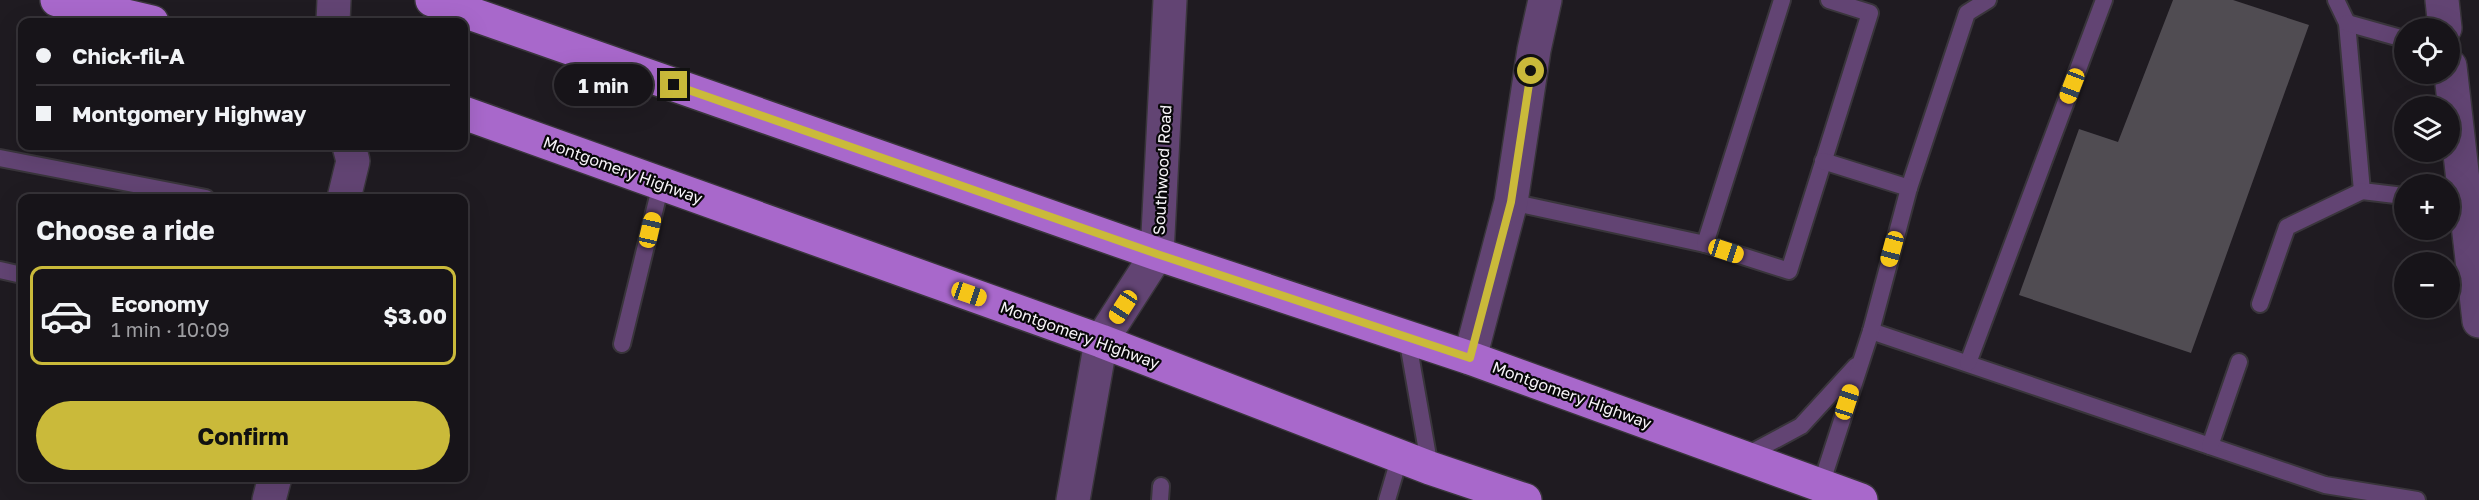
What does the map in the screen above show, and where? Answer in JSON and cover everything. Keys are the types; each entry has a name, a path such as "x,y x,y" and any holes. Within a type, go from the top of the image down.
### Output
{"main road":[{"path":"57,0 135,18"},
{"name":"Montgomery Highway","path":"432,0 1157,254 1470,358 1742,457 1818,493 1861,500"},
{"name":"Montgomery Highway","path":"468,114 1101,341 1415,462 1525,500"}],"street":[{"path":"333,18 334,0"},
{"name":"Southwood Road","path":"1073,500 1101,341 1157,254 1170,0"},
{"path":"1470,358 1511,202 1534,50 1545,0"},
{"path":"2442,0 2444,18"},
{"path":"2452,84 2479,321"},
{"path":"345,194 353,161 350,150"},
{"path":"269,500 274,482"}],"lane":[{"path":"1706,244 1782,0"},
{"path":"1511,202 1706,244 1789,271 1870,13 1829,0"},
{"path":"1818,493 1871,331 1909,188 1967,13 1988,0"},
{"path":"1968,363 2104,0"},
{"path":"2336,0 2347,23 2362,191"},
{"path":"2347,23 2394,36"},
{"path":"0,158 185,194"},
{"path":"1824,161 1909,188"},
{"path":"622,344 661,184"},
{"path":"2260,304 2287,227 2362,191 2394,195"},
{"path":"0,270 18,274"},
{"path":"1871,331 2325,485 2416,500"},
{"path":"1387,500 1415,462 1407,337"},
{"path":"1742,457 1802,426 1860,360"},
{"path":"2210,446 2240,362"}],"building":[{"path":"2173,0 2233,0 2309,25 2191,353 2019,295 2079,129 2118,142"}],"route":[{"path":"674,85 1157,254 1470,358 1511,202 1531,71"}]}
